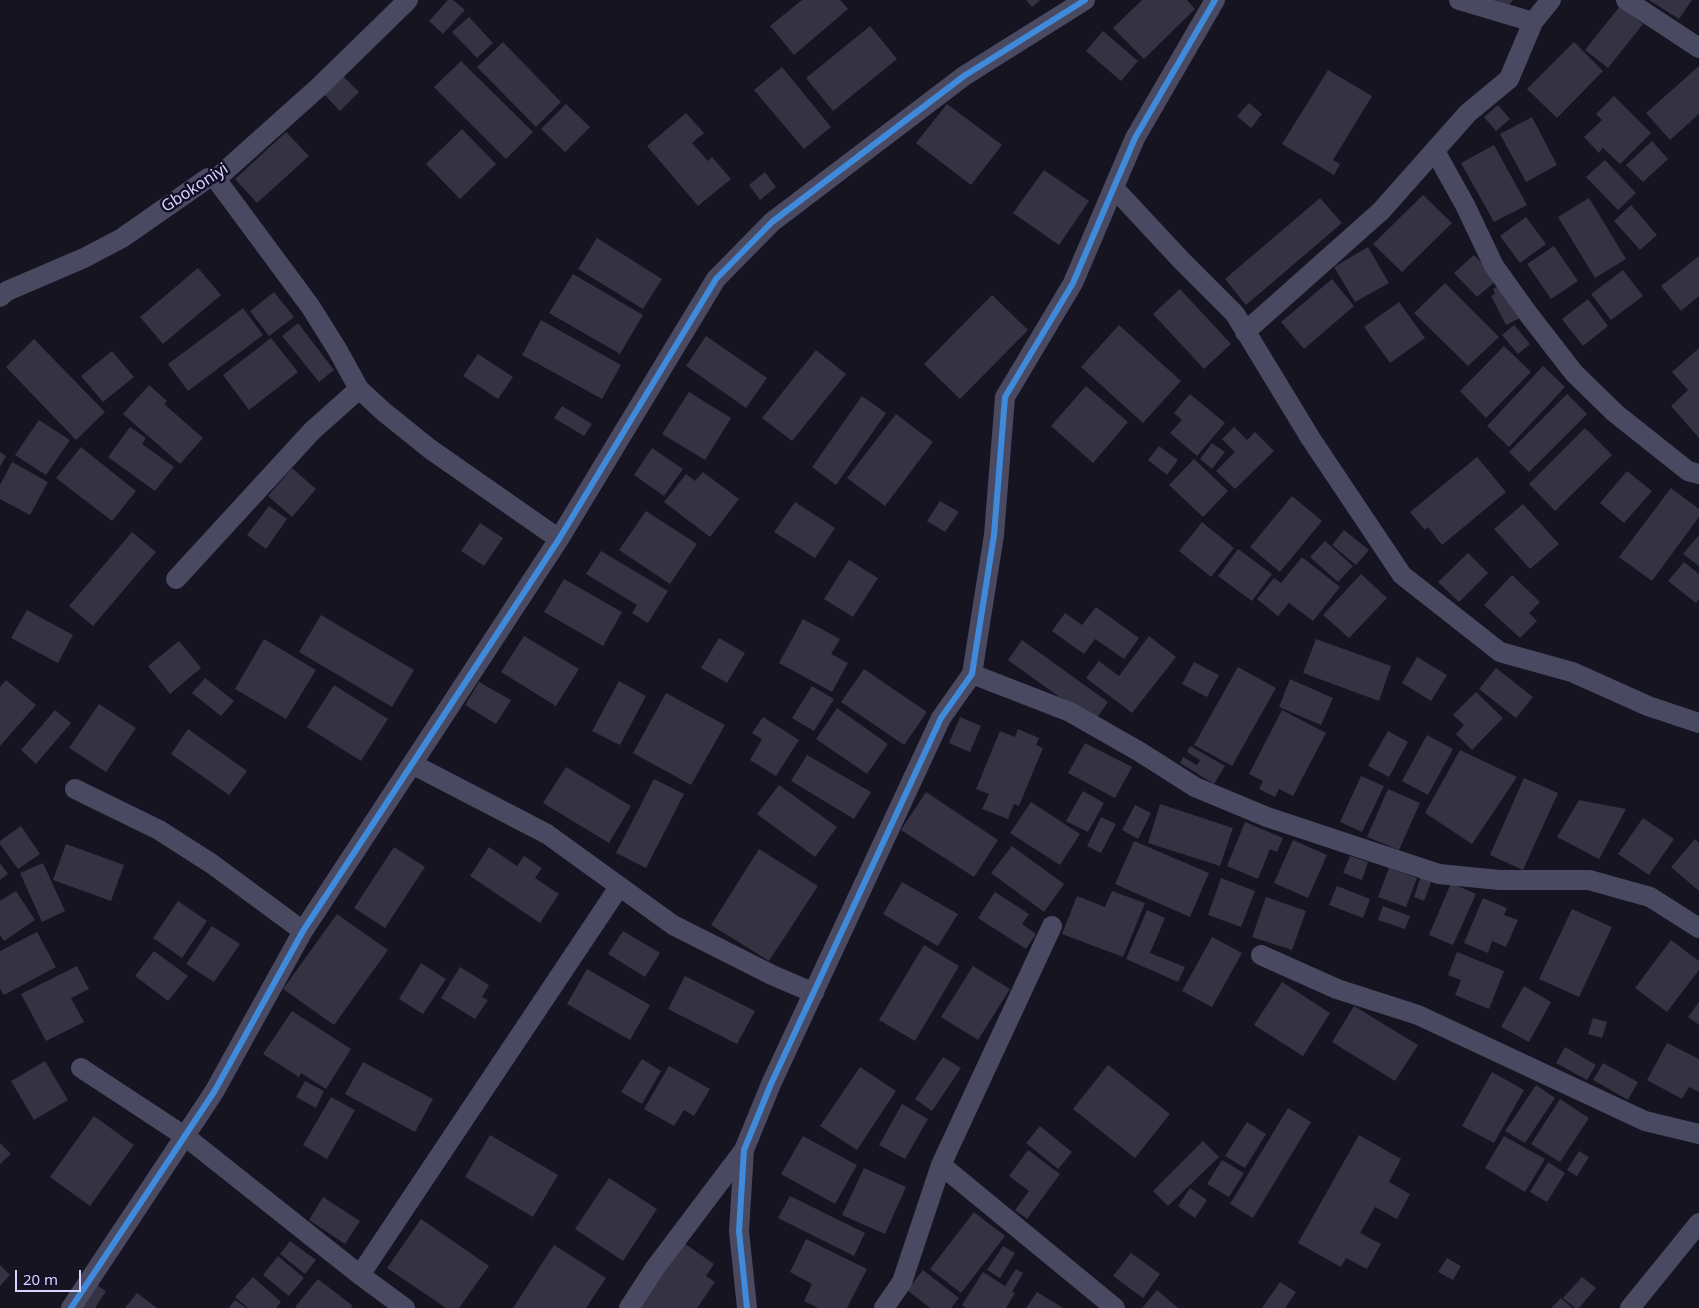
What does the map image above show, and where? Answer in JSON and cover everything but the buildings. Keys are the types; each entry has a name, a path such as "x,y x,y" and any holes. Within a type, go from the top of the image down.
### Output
{"street":[{"name":"Gbokoniyi","path":"0,297 7,290 84,258 122,238 208,178 216,179 320,86 408,0"},
{"path":"71,1308 186,1137 214,1092 303,931 559,539 716,280 766,228 964,76 1085,0"},
{"path":"629,1308 655,1268 744,1150 771,1084 941,718 972,674 994,535 1005,397 1073,283 1135,138 1215,0"},
{"path":"1459,0 1532,22"},
{"path":"1246,332 1381,211 1468,113 1510,79 1532,22 1551,0"},
{"path":"1626,0 1699,48"},
{"path":"1435,151 1465,205 1494,266 1574,373 1615,413 1688,470 1699,474"},
{"path":"216,179 310,306 359,389 430,449 559,539"},
{"path":"1114,188 1182,261 1235,314 1311,439 1402,575 1500,652 1572,672 1648,706 1699,722"},
{"path":"176,579 312,431 359,389"},
{"path":"972,674 1070,712 1195,787 1267,817 1439,874 1499,880 1589,880 1650,897 1699,928"},
{"path":"412,764 546,834 673,925 772,975 814,993"},
{"path":"75,789 159,830 212,864 303,931"},
{"path":"360,1275 619,887"},
{"path":"884,1308 902,1282 942,1165 1052,926"},
{"path":"1261,955 1337,989 1418,1015 1645,1121 1699,1134"},
{"path":"81,1068 186,1137 360,1275 405,1308"},
{"path":"744,1150 739,1231 747,1308"},
{"path":"942,1165 1115,1308"},
{"path":"1630,1308 1699,1222"}],"cycle path":[{"path":"71,1308 214,1092 303,931 559,539 716,279 772,222 964,76 1085,0"},
{"path":"747,1308 739,1231 744,1150 771,1084 941,718 972,674 994,535 1005,397 1073,283 1135,138 1215,0"}]}
